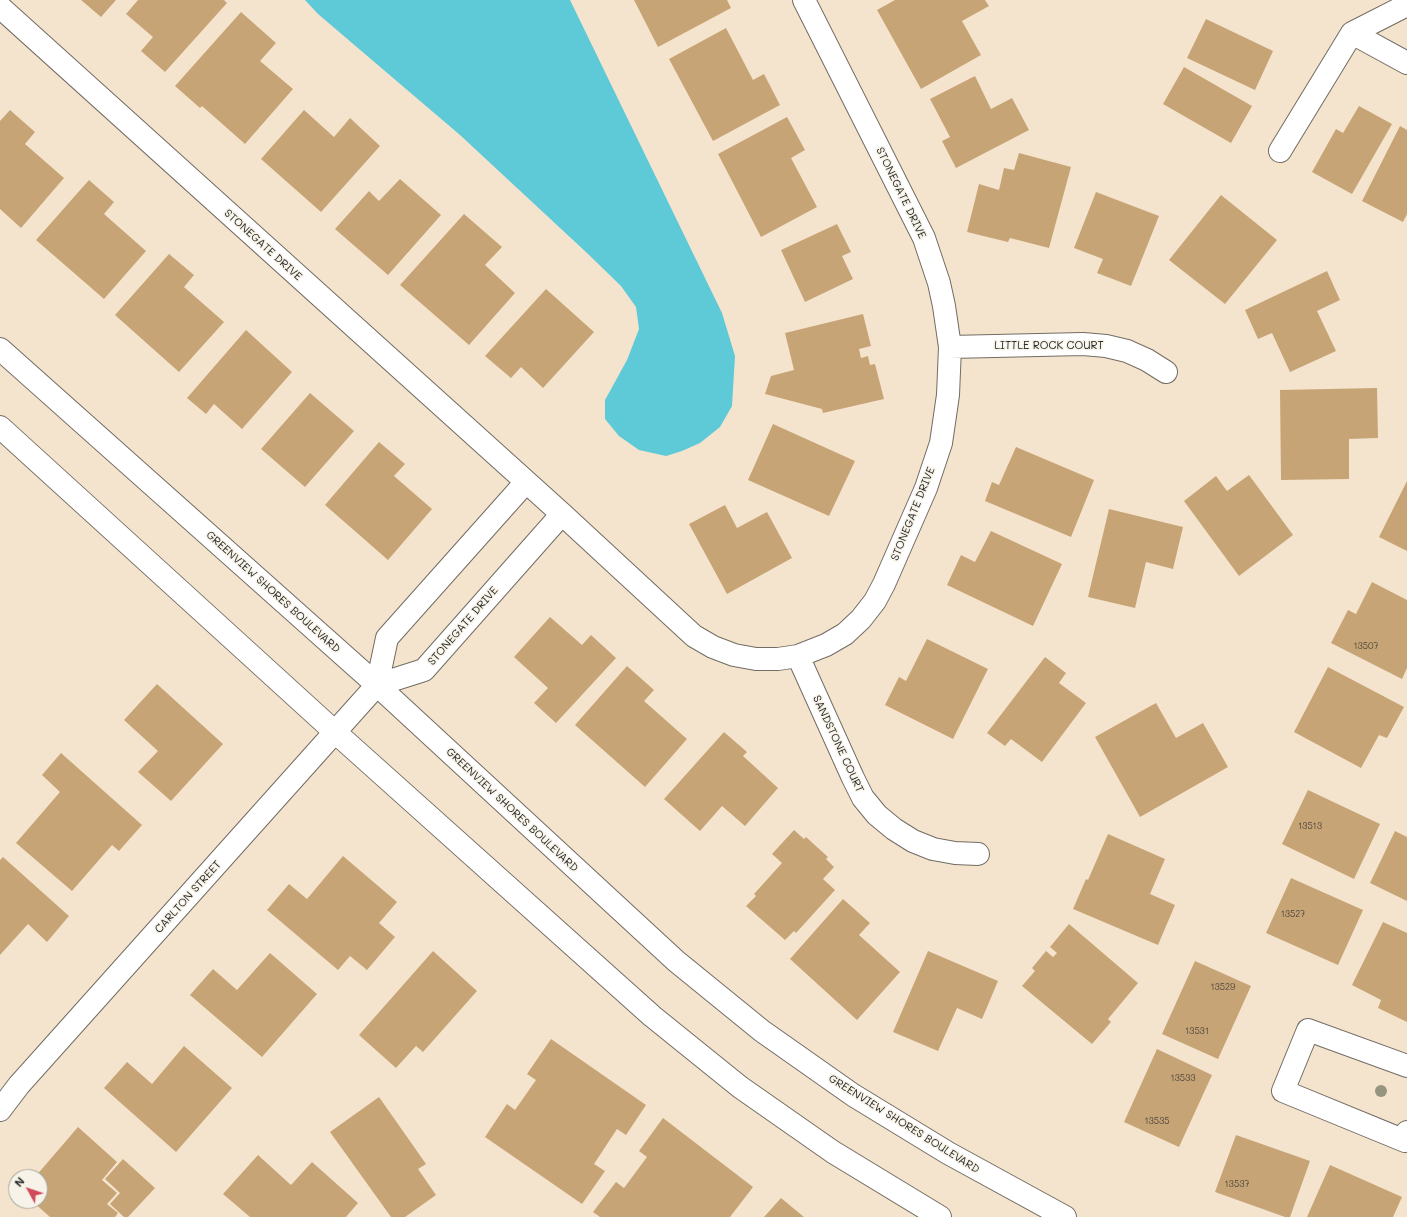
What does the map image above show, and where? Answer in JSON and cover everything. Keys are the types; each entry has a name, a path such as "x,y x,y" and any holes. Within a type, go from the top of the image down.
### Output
{"street":[{"name":"STONEGATE DRIVE","path":"0,7 562,514 694,636 713,647 734,655 756,659 778,659 798,656 826,645 845,634 861,619 875,601 884,584 926,488 941,443 948,396 950,347 939,283 924,238 804,0"},
{"path":"1280,151 1352,33 1407,5"},
{"path":"1352,33 1407,63"},
{"name":"LITTLE ROCK COURT","path":"950,347 1083,344 1106,346 1127,351 1147,360 1166,372"},
{"name":"GREENVIEW SHORES BOULEVARD","path":"0,349 377,685 676,961 762,1031 853,1095 941,1149 1065,1217"},
{"path":"0,427 335,732 652,1016 740,1087 833,1152 940,1217"},
{"path":"377,685 387,638 526,482"},
{"name":"STONEGATE DRIVE","path":"377,685 424,670 562,514"},
{"name":"SANDSTONE COURT","path":"798,656 853,778 863,798 877,815 894,829 913,841 933,849 955,853 978,854"},
{"name":"CARLTON STREET","path":"0,1110 20,1085 377,685"},
{"path":"1407,1066 1308,1030 1283,1091 1405,1141 1407,1132"}],"water":[{"path":"305,0 570,0 722,313 735,356 732,406 720,427 700,443 666,456 639,450 619,436 605,419 605,400 627,360 639,329 636,307 621,286 460,135 318,14"}],"building":[{"path":"81,0 116,0 101,17"},
{"path":"138,0 224,0 227,3 165,72 141,51 153,37 126,14"},
{"path":"634,0 727,0 731,8 658,47"},
{"path":"895,0 985,0 989,6 962,21 981,55 921,89 877,10"},
{"path":"241,12 276,43 260,61 293,89 245,144 202,106 200,108 175,86"},
{"path":"1206,19 1273,51 1255,90 1187,58"},
{"path":"726,28 753,80 764,74 780,105 713,141 669,59"},
{"path":"1184,67 1252,106 1231,143 1163,104"},
{"path":"975,76 991,109 1012,98 1029,130 956,168 942,141 950,137 930,99"},
{"path":"1359,106 1392,124 1352,194 1312,172 1336,129 1343,133"},
{"path":"10,110 35,132 25,144 64,178 21,228 0,209 0,121"},
{"path":"304,110 334,137 350,118 380,146 321,212 261,159"},
{"path":"787,117 805,150 791,158 817,207 761,237 718,154"},
{"path":"1400,126 1407,130 1407,214 1403,222 1362,201"},
{"path":"1019,153 1071,167 1049,248 1010,238 1008,242 967,232 979,184 999,190 1004,168 1014,170"},
{"path":"400,179 441,215 388,275 335,229 369,191 379,201"},
{"path":"89,180 114,202 104,214 146,251 104,299 36,240"},
{"path":"1096,192 1159,216 1131,286 1097,273 1103,259 1074,248"},
{"path":"1221,195 1277,240 1225,304 1169,260"},
{"path":"464,214 502,247 485,265 515,293 469,345 400,285"},
{"path":"837,224 851,252 842,256 853,279 805,302 781,250"},
{"path":"169,254 194,275 184,287 224,322 179,372 115,315"},
{"path":"1327,271 1340,300 1317,311 1336,351 1290,372 1272,333 1258,339 1245,310"},
{"path":"546,289 594,332 543,388 521,367 511,378 485,356"},
{"path":"863,314 871,346 859,349 861,358 868,356 870,365 875,364 884,399 823,413 822,409 765,394 771,376 794,370 785,333"},
{"path":"246,330 292,372 242,429 214,404 206,414 187,398"},
{"path":"1377,388 1378,438 1349,439 1349,479 1281,480 1280,390"},
{"path":"310,393 354,431 305,487 261,449"},
{"path":"773,424 855,461 829,516 748,480"},
{"path":"379,442 405,464 394,476 432,509 388,560 325,505"},
{"path":"1016,447 1094,480 1071,537 985,501 992,482 999,485"},
{"path":"1249,475 1293,535 1239,576 1184,501 1216,476 1227,491"},
{"path":"1407,481 1407,551 1379,537"},
{"path":"725,505 737,528 767,512 792,558 727,594 689,524"},
{"path":"1109,509 1183,527 1173,569 1146,562 1135,608 1088,597"},
{"path":"991,531 1062,564 1033,626 947,585 961,555 975,562"},
{"path":"1372,582 1407,600 1407,668 1402,679 1331,643 1348,610 1356,614"},
{"path":"550,617 582,645 591,635 616,658 556,723 534,703 548,688 514,657"},
{"path":"927,639 988,669 953,739 885,705 899,677 906,681"},
{"path":"1045,657 1066,673 1059,683 1086,703 1042,762 1011,739 1005,746 987,733"},
{"path":"627,666 654,690 644,701 687,739 645,787 575,725"},
{"path":"1328,667 1404,707 1387,738 1379,735 1361,768 1294,732"},
{"path":"157,684 223,744 171,801 138,772 158,751 124,720"},
{"path":"1156,703 1176,738 1203,723 1228,767 1140,817 1095,737"},
{"path":"724,732 747,752 743,756 778,788 745,826 722,806 700,831 664,799"},
{"path":"61,753 142,825 119,851 112,845 72,891 16,843 60,792 42,775"},
{"path":"1308,790 1380,824 1354,879 1282,844"},
{"path":"794,830 804,839 806,837 828,857 826,859 834,867 823,879 835,890 796,933 794,931 785,940 746,906 756,896 754,894 782,863 772,854"},
{"path":"1395,831 1407,837 1407,901 1370,883"},
{"path":"1108,834 1165,859 1150,894 1175,905 1158,945 1073,909 1086,879 1088,880"},
{"path":"343,856 397,902 379,923 395,937 367,970 350,956 338,970 267,910 289,884 307,899"},
{"path":"3,857 69,916 47,942 28,924 0,955 0,860"},
{"path":"1291,878 1363,910 1338,965 1266,933"},
{"path":"843,899 870,923 859,935 900,972 857,1020 790,959"},
{"path":"1383,922 1407,933 1407,1022 1378,1008 1381,1000 1352,985"},
{"path":"1069,924 1138,983 1108,1019 1111,1022 1092,1044 1022,986 1035,971 1032,968 1046,951 1053,957 1057,953 1050,947"},
{"path":"433,951 477,991 423,1052 416,1046 396,1068 359,1035"},
{"path":"928,951 998,981 982,1019 957,1008 938,1051 893,1032"},
{"path":"270,953 317,994 262,1057 190,995 213,969 237,990"},
{"path":"1195,961 1251,986 1218,1059 1162,1034"},
{"path":"551,1039 646,1105 626,1135 617,1129 594,1164 605,1171 582,1204 485,1137 507,1104 515,1110 536,1080 527,1074"},
{"path":"184,1046 232,1088 176,1152 104,1088 127,1062 152,1084"},
{"path":"1157,1049 1212,1075 1179,1147 1124,1122"},
{"path":"379,1097 426,1164 418,1169 436,1195 405,1217 391,1217 330,1132"},
{"path":"663,1118 753,1187 730,1217 600,1217 593,1212 616,1182 624,1188 647,1157 639,1151"},
{"path":"78,1127 117,1162 102,1180 117,1193 107,1204 118,1213 115,1217 50,1217 41,1209 48,1209 48,1169 42,1169"},
{"path":"1236,1135 1310,1161 1290,1217 1285,1217 1215,1192"},
{"path":"258,1155 291,1185 312,1162 358,1203 346,1217 250,1217 223,1194"},
{"path":"123,1159 155,1188 128,1217 124,1217 110,1204 120,1193 105,1179"},
{"path":"1330,1165 1402,1197 1393,1217 1307,1217"},
{"path":"781,1198 804,1217 764,1217"}]}
